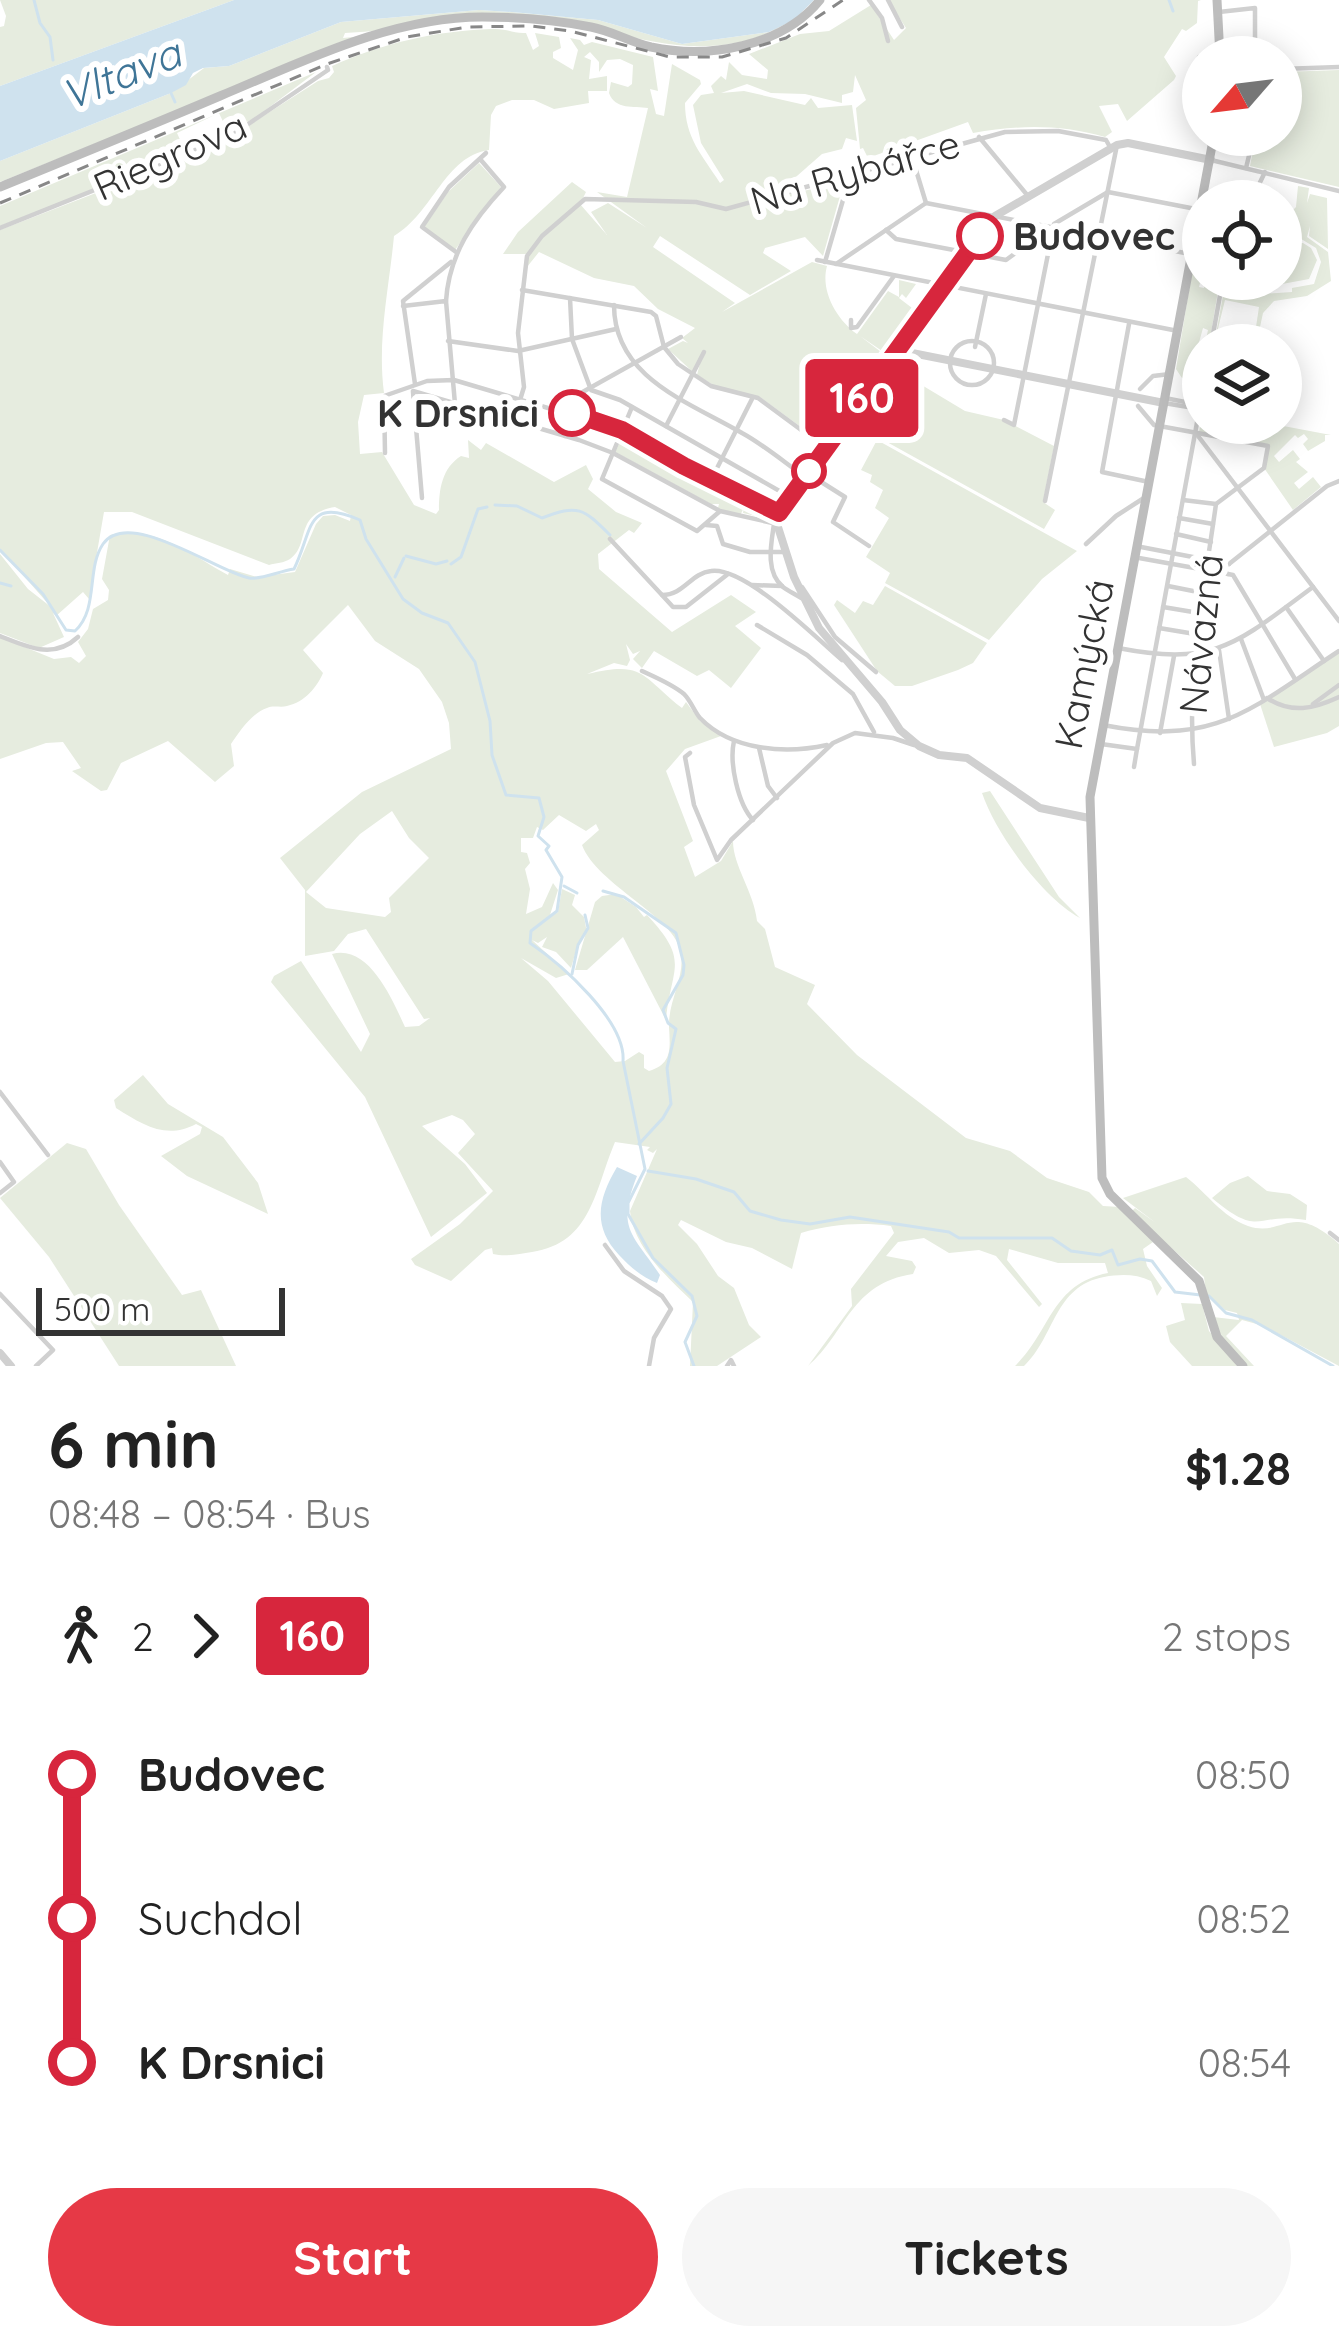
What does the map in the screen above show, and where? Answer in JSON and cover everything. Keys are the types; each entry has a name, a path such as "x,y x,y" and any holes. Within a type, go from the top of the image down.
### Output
{"main road":[{"path":"0,188 310,59 409,26 502,17 592,27 669,50 721,49 794,25 820,0"},
{"path":"1218,6 1219,36"},
{"name":"Kamýcká","path":"1206,180 1211,156"},
{"name":"Kamýcká","path":"1184,300 1089,818 1100,1166 1104,1184 1120,1205 1199,1281 1217,1337 1243,1366"}],"street":[{"path":"869,0 882,18 888,41"},
{"path":"888,0 902,27"},
{"path":"1218,6 1255,8 1255,36"},
{"name":"Riegrova","path":"0,228 232,135 327,67"},
{"path":"1302,69 1339,68"},
{"name":"Na Rybářce","path":"523,290 527,256 542,236 584,199 594,196 726,208 979,137 1039,130 1106,140 1114,146"},
{"path":"979,137 1028,196"},
{"path":"782,586 769,554 776,520 995,216 1114,146 1128,143 1339,191"},
{"path":"1045,501 1114,146"},
{"path":"456,252 422,227 449,188 486,153"},
{"path":"1246,168 1249,156"},
{"path":"912,157 926,203"},
{"path":"455,404 446,301 451,262 504,187 480,159"},
{"path":"1261,180 1265,172"},
{"path":"825,262 850,176"},
{"path":"1004,420 1014,425 1054,227 1108,192 1182,206"},
{"path":"836,264 926,203 1182,252"},
{"path":"886,230 896,239 1009,259 1017,252 1023,222"},
{"path":"850,254 853,268"},
{"path":"817,260 1178,331"},
{"path":"422,498 403,306 412,290 451,262"},
{"path":"861,321 894,276"},
{"path":"513,423 524,387 518,351 523,290 654,314 664,347 695,376 721,390 754,397 806,432"},
{"path":"975,345 986,294"},
{"path":"570,298 572,339 590,387 790,497"},
{"path":"403,306 446,301"},
{"path":"614,305 616,329 649,380 845,497 833,522 869,546"},
{"path":"1129,321 1102,472 1149,482"},
{"path":"448,341 518,351 616,329"},
{"path":"554,408 681,337"},
{"path":"975,345 991,352 993,370 984,382 968,385 955,377 950,362 958,346 975,345"},
{"path":"897,350 1182,404"},
{"path":"666,426 704,352"},
{"path":"1140,388 1154,376 1170,374"},
{"path":"386,453 385,396 454,380 622,430 776,520 808,608"},
{"path":"413,388 613,453 720,511 776,520"},
{"path":"711,479 754,397"},
{"path":"1138,406 1145,419 1182,430"},
{"path":"632,407 602,478 697,531 720,511"},
{"path":"566,436 572,413"},
{"path":"1134,767 1193,444"},
{"path":"1204,444 1339,621"},
{"path":"1183,500 1216,504 1264,468 1268,446 1258,444"},
{"path":"1228,574 1229,564 1339,481"},
{"path":"1086,544 1147,496"},
{"name":"Návazná","path":"1194,764 1195,654 1216,504"},
{"path":"1179,518 1214,524"},
{"path":"706,525 718,526 723,544 769,554 784,552"},
{"path":"1176,535 1210,542"},
{"path":"610,539 673,608 686,608 729,573"},
{"path":"1136,552 1173,553 1229,564"},
{"path":"1136,552 1171,564 1233,575 1295,680"},
{"path":"662,595 678,593 707,572 729,573 845,663 919,746"},
{"path":"794,577 835,637 876,672"},
{"path":"763,596 769,585"},
{"path":"750,586 782,586 794,592 845,663"},
{"path":"1167,586 1203,592"},
{"path":"1118,648 1174,656 1219,650 1313,586"},
{"path":"1163,607 1201,614"},
{"path":"1286,607 1324,661"},
{"path":"757,625 807,655 853,694 876,735"},
{"path":"1159,628 1198,634"},
{"path":"0,636 43,651 63,649 78,638"},
{"path":"1241,639 1266,699 1290,709 1309,707 1339,685"},
{"path":"1219,650 1229,719"},
{"path":"1103,725 1140,733 1191,732 1266,699 1339,651"},
{"path":"1160,733 1174,656"},
{"path":"641,670 684,694 702,720 759,748 796,750 855,734 876,735 939,755 967,758 1040,808 1089,818"},
{"path":"1326,698 1339,697"},
{"path":"735,739 731,755 745,812 753,820"},
{"path":"690,753 685,757 688,784 714,859 719,859 731,840 833,743"},
{"path":"1100,743 1137,749"},
{"path":"759,748 768,786 777,798"},
{"path":"0,1092 48,1155"},
{"path":"0,1106 10,1108"},
{"path":"0,1162 14,1182 0,1193"},
{"path":"1330,1233 1339,1240"},
{"path":"605,1245 624,1270 662,1296 671,1309 654,1338 649,1366"},
{"path":"0,1294 53,1349 36,1366"},
{"path":"0,1353 11,1366"}],"shaded area":[{"path":"0,0 234,0 0,86 0,27 6,16"},
{"path":"888,0 1201,0 1197,23 1182,29 1164,57 1174,80 1127,121 1118,104 1099,106 1112,132 1105,137 1039,127 973,133 968,122 868,158 860,149 856,108 866,100 855,75 853,92 842,95 842,103 805,94 771,93 747,84 721,93 744,91 805,105 811,98 818,108 852,105 857,141 846,138 842,149 822,154 789,183 794,193 844,182 823,256 805,237 765,248 763,253 791,271 750,295 660,236 653,247 735,303 722,312 812,262 827,266 832,304 857,334 888,291 899,297 899,280 916,284 906,298 902,294 899,298 916,311 885,353 860,336 889,358 834,431 824,424 832,433 824,444 760,397 715,386 697,375 703,351 694,373 668,349 688,343 682,338 695,328 658,309 634,286 594,278 539,252 527,267 527,254 503,254 518,232 572,182 586,192 580,204 607,235 591,212 608,203 647,228 597,192 627,197 648,108 620,105 609,93 611,82 632,84 633,65 607,60 599,72 599,62 590,52 584,57 591,60 589,79 607,76 607,91 588,91 589,103 554,109 534,100 496,106 489,150 461,163 394,236 383,334 384,393 364,395 358,422 360,454 382,452 414,505 436,514 446,473 461,456 469,458 468,440 481,450 486,443 554,482 586,465 593,479 588,489 616,512 642,523 598,554 599,569 672,632 731,595 756,612 735,626 761,648 731,688 709,670 697,676 654,651 642,668 633,659 640,651 633,654 626,644 627,666 614,663 587,674 621,669 641,674 682,708 686,702 700,721 721,736 685,749 666,771 693,841 684,847 695,877 721,861 733,841 775,967 815,985 807,1004 857,1055 966,1138 1010,1151 1047,1178 1089,1192 1103,1206 1120,1207 1153,1242 1143,1249 1147,1266 1162,1288 1157,1296 1151,1281 1134,1276 1087,1282 1065,1301 1024,1366 1015,1366 1074,1287 1108,1273 1105,1263 1058,1263 1009,1249 1007,1260 1042,1304 1039,1307 996,1256 979,1250 949,1253 924,1238 898,1242 886,1256 912,1261 913,1274 892,1279 863,1298 808,1366 852,1306 851,1289 894,1233 891,1226 846,1225 801,1233 792,1269 681,1220 678,1225 718,1276 734,1288 749,1325 761,1337 717,1366 690,1366 693,1302 645,1250 630,1211 657,1149 653,1153 647,1150 650,1147 615,1142 588,1211 567,1238 522,1254 485,1250 451,1281 411,1259 460,1224 493,1191 458,1153 475,1134 452,1115 422,1126 465,1164 487,1193 431,1237 365,1097 271,982 301,961 361,1052 370,1034 332,954 345,953 368,965 405,1027 419,1026 430,1018 424,1019 366,929 348,934 334,951 305,956 305,890 280,858 362,792 451,749 442,702 419,669 375,641 348,605 303,650 323,673 314,689 293,704 269,707 252,718 231,744 234,766 215,782 168,741 121,763 107,790 101,791 72,771 81,768 63,742 0,759 0,637 54,659 71,657 79,663 86,656 78,642 88,629 93,609 108,600 109,590 102,579 110,535 126,532 156,537 228,575 230,569 257,577 295,572 323,516 350,521 351,515 335,507 313,516 296,553 269,565 132,512 104,512 89,599 83,592 56,616 53,613 64,637 39,648 0,633 0,554 28,589 51,607 0,549 0,230 215,147 329,78 332,66 390,45 470,30 526,33 533,50 539,46 535,33 559,37 561,48 553,52 553,58 573,70 578,50 570,38 584,45 592,42 653,57 658,91 650,89 656,114 664,116 672,64 700,80 685,103 688,126 720,183 724,180 701,143 693,105 701,95 714,93 711,86 721,76 726,80 729,62 742,75 767,79 768,70 749,54 800,34 829,31 871,5 894,40 906,28","holes":["392,811 429,858 389,898 391,912 385,917 326,908 306,892 360,834","559,815 586,831 596,824 599,830 582,845 590,860 666,927 681,953 669,1017 668,1054 649,1071 639,1052 615,1062 548,981 521,958 556,978 569,974 532,940 538,943 547,937 542,947 556,952 571,968 578,944 587,933 584,917 572,905 575,895 562,889 558,912 549,918 558,890 553,883 542,907 526,914 530,889 525,869 530,863 527,853 521,852 521,838 533,838 537,827 543,830"]},
{"path":"479,10 598,20 682,44 770,32 736,43 702,46 668,44 569,22 500,15 345,33 343,38 363,36 0,182 0,161 171,93 204,68 229,66 341,22"},
{"path":"1339,70 1339,187 1250,166 1252,156 1302,156 1302,71"},
{"path":"316,72 255,118 204,142 227,130 219,113"},
{"path":"216,114 177,133 186,153 0,226 0,206"},
{"path":"479,163 501,187 455,250 424,227 448,192"},
{"path":"1302,187 1309,188 1307,203 1310,194 1327,198 1328,249 1309,236 1310,226 1307,237 1328,252 1331,281 1302,297 1302,286 1314,284 1321,262 1316,248 1302,239"},
{"path":"1302,243 1317,260 1309,279 1302,280"},
{"path":"1187,300 1216,300 1212,324 1183,324"},
{"path":"1225,300 1281,300 1274,301 1256,324 1259,307"},
{"path":"1182,333 1182,378 1176,369"},
{"path":"879,380 905,396 915,381 965,411 1004,420 1054,446 1043,502 1055,510 1044,529 867,431 875,419 864,413 873,401 867,397"},
{"path":"1302,429 1331,435 1308,451"},
{"path":"624,434 766,508 773,522 762,518 763,513 760,517 743,513 744,507 740,516 718,508 719,504 615,452"},
{"path":"877,440 1077,551 1042,579 989,640 885,583 890,573 866,557 889,518 875,508 883,490 870,482 872,475 861,470"},
{"path":"1258,444 1286,444 1274,456 1279,462 1293,450 1300,459 1296,462 1308,472 1294,483 1299,489 1313,477 1321,487 1293,510 1264,468 1268,446"},
{"path":"885,586 987,643 973,663 912,686 895,686 877,671 834,605 837,600 855,613 863,601 873,605"},
{"path":"1339,653 1339,726 1274,747 1260,704"},
{"path":"990,791 1059,897 1080,918 1036,880 1009,845 982,793"},
{"path":"616,894 647,915 674,955 666,1020 623,937 587,970 575,970 595,902"},
{"path":"143,1075 168,1104 223,1137 258,1183 268,1214 187,1176 161,1156 200,1134 202,1127 155,1128 116,1108 114,1100"},
{"path":"67,1143 86,1149 182,1295 201,1290 236,1366 119,1366 49,1257 0,1198"},
{"path":"1248,1176 1267,1191 1290,1194 1307,1205 1306,1220 1250,1221 1212,1198"},
{"path":"1186,1177 1238,1222 1260,1228 1309,1224 1339,1244 1339,1366 1264,1326 1242,1320 1226,1336 1254,1366 1247,1366 1222,1339 1213,1317 1239,1320 1237,1313 1225,1310 1206,1293 1204,1277 1131,1212 1135,1208 1156,1223 1123,1198"},
{"path":"1181,1303 1202,1304 1209,1331 1237,1366 1192,1366 1170,1342 1166,1326 1185,1320"}],"water":[{"name":"Vltava","path":"234,0 814,0 794,20 769,32 682,44 598,20 512,12 479,10 341,22 229,66 203,68 171,93 0,161 0,86"},
{"path":"617,1167 637,1176 628,1220 660,1275 657,1283 627,1263 610,1244 601,1223 602,1201"}],"waterway":[{"name":"Vltava","path":"34,0 40,23 50,37 53,60"},
{"path":"1169,0 1173,11"},
{"name":"Vltava","path":"171,93 175,102"},
{"path":"495,505 517,506 542,518 579,511 610,535"},
{"path":"451,564 461,557 478,509 487,507"},
{"path":"0,550 43,594 66,630 75,631 87,612 98,554 116,535 153,537 254,578 294,569 314,521 329,512 342,514 360,520 366,539 403,599 448,623 475,662 490,721 492,755 506,795 539,798 544,817 538,836 549,846 546,850 562,877 557,911 531,931 530,943 589,995 621,1045 645,1169 628,1203 628,1214 653,1258 692,1296 697,1316 685,1342 694,1366"},
{"path":"406,556 436,564 447,561"},
{"path":"395,577 404,558"},
{"path":"0,583 11,586"},
{"path":"564,886 577,893"},
{"path":"603,891 624,897 676,933 684,965 663,1010 676,1029 667,1068 671,1104 639,1144"},
{"path":"572,974 578,945 588,928 585,915"},
{"path":"648,1171 696,1179 734,1192 750,1211 781,1220 810,1224 850,1217 949,1232 959,1238 1052,1238 1071,1251 1100,1255 1112,1250 1118,1265 1152,1261 1175,1292 1209,1296 1226,1313 1252,1320 1333,1366"}],"railway":[{"path":"0,203 327,64 407,37 467,27 531,26 570,31 670,57 722,57 786,38 843,0"}],"bus line":[{"name":"160","path":"572,413 622,430 779,513 980,236"}],"place":[{"name":"Budovec","path":"980,236"},
{"name":"K Drsnici","path":"572,413"}]}
